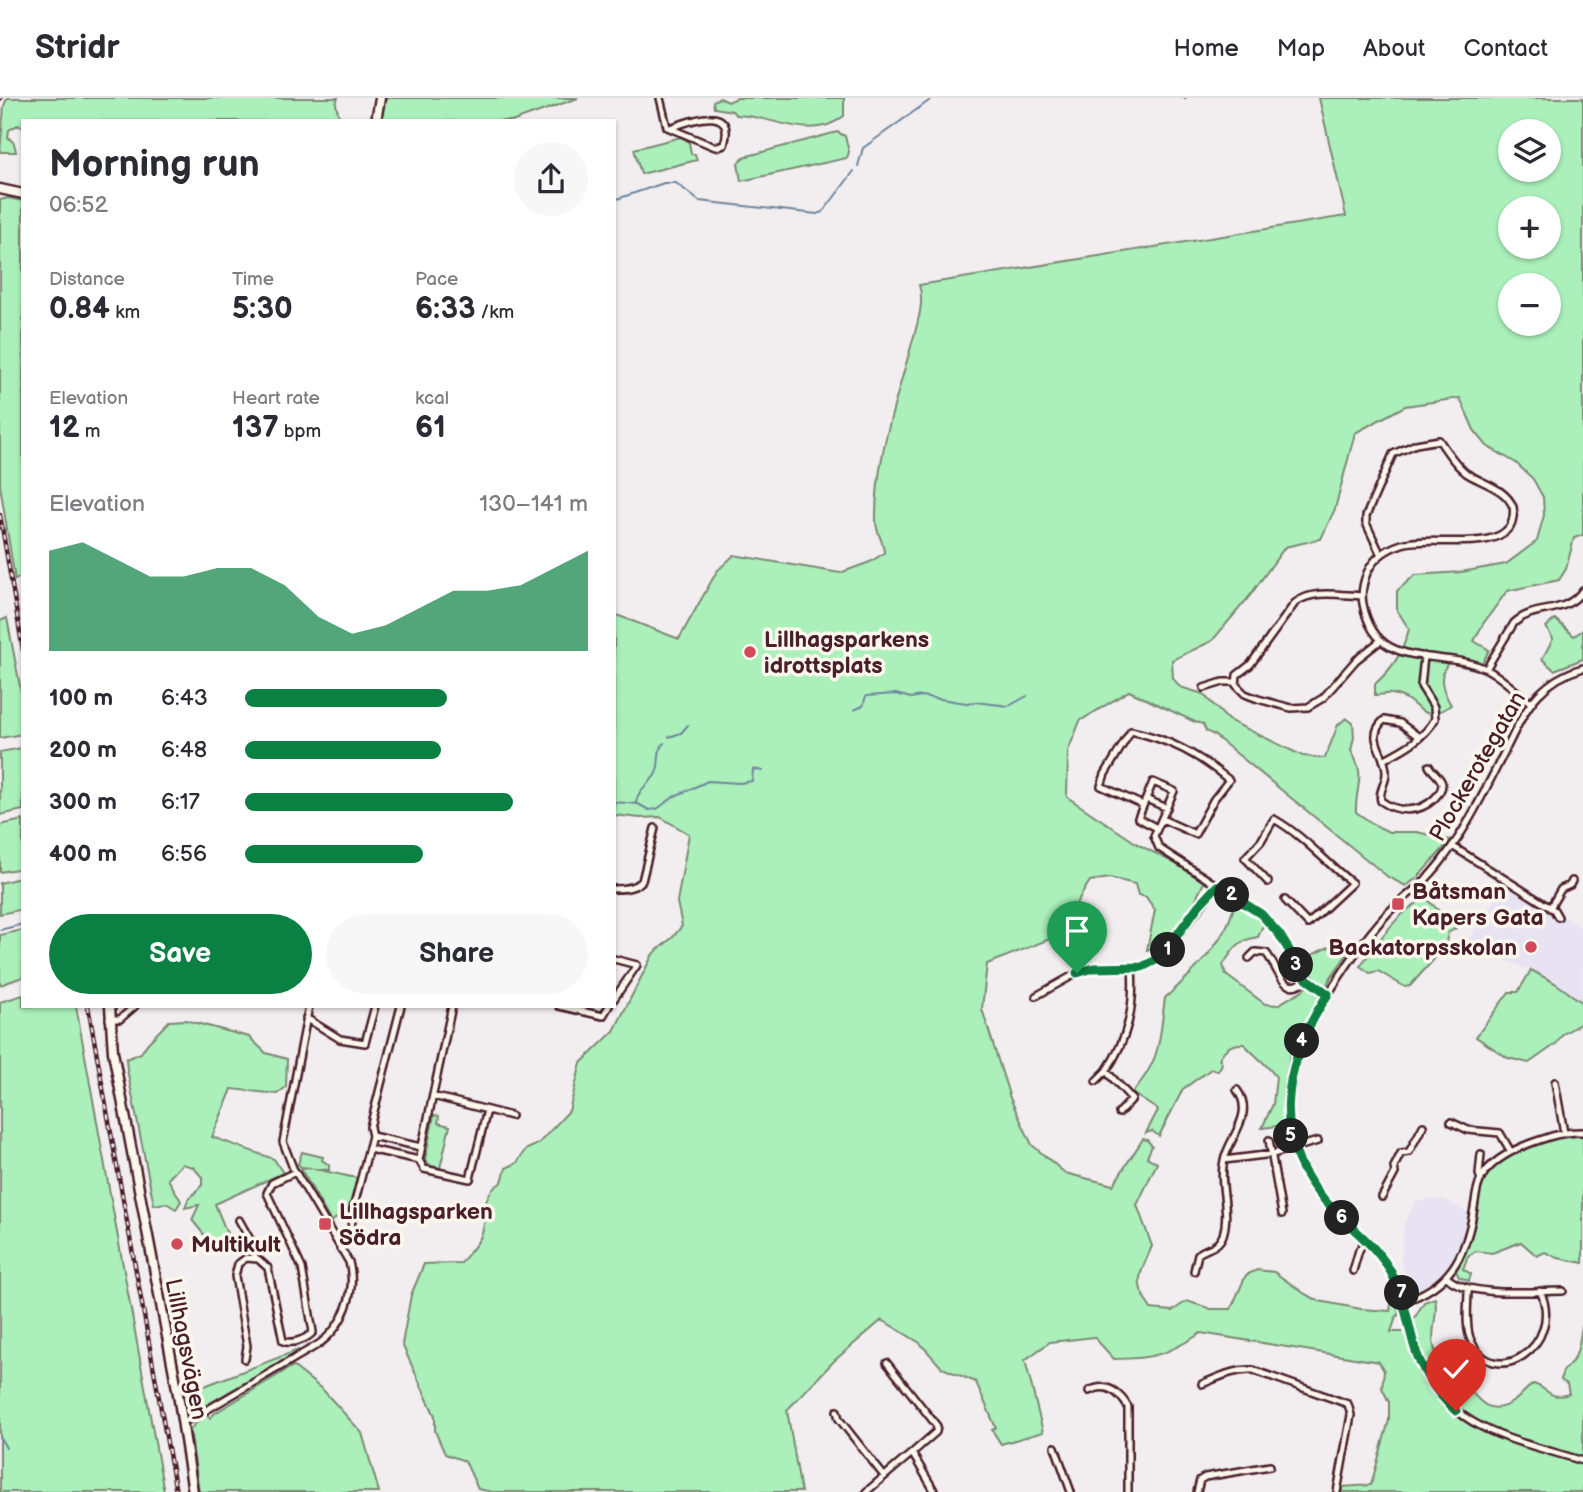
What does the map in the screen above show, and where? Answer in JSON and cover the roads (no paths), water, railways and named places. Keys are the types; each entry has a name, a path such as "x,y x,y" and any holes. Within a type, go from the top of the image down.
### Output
{"street":[{"path":"376,119 380,98"},
{"path":"660,98 664,122 670,128 715,147 724,145 726,138 725,127 721,122 708,117 670,128"},
{"path":"0,189 21,194"},
{"path":"1380,553 1366,523 1366,516 1390,458 1403,448 1439,440 1453,461 1466,473 1504,494 1513,507 1513,520 1508,531 1496,538 1482,541 1404,543 1380,553 1367,575 1361,596 1365,617 1380,641 1397,651 1486,668 1531,703"},
{"path":"1486,668 1514,623 1526,613 1563,607 1583,590"},
{"path":"1361,596 1315,595 1301,598 1250,665 1237,676 1237,688 1258,699 1291,708 1308,707 1323,698 1356,660 1380,641"},
{"path":"1383,760 1403,750 1430,728 1436,719 1434,706 1421,685 1420,674 1424,656"},
{"name":"Plockerotegatan","path":"1583,668 1559,678 1531,703 1452,846 1427,878 1396,905 1352,957 1307,1032 1293,1068 1288,1115 1294,1148 1305,1174 1318,1193 1366,1240 1390,1269 1404,1301 1419,1360 1438,1391 1456,1411 1500,1437 1583,1461"},
{"path":"1203,688 1223,682 1235,682"},
{"path":"1419,737 1397,722 1383,721 1376,738 1377,749 1387,770 1381,801 1399,810 1421,807 1438,796 1441,781 1429,766"},
{"path":"1162,819 1195,834 1214,799 1229,780 1209,763 1174,743 1131,731 1105,774 1101,786 1167,808"},
{"path":"1157,828 1138,818 1153,782 1174,791 1157,828 1154,841 1158,848 1254,909 1279,934 1307,979 1328,994"},
{"path":"1268,882 1245,858 1261,841 1274,819 1293,830 1352,883 1308,924 1285,900"},
{"path":"616,889 636,886 642,881 655,828"},
{"path":"1452,846 1550,908 1558,917"},
{"path":"1550,908 1561,889 1572,881"},
{"path":"1036,996 1074,974 1089,969 1132,968 1153,962 1164,954 1199,905 1217,886"},
{"path":"1249,958 1255,952 1266,953 1281,979 1288,985 1301,984 1307,979"},
{"path":"616,960 637,965 616,996"},
{"path":"1096,1082 1120,1049 1129,1024 1132,968"},
{"name":"Lillhagsvägen","path":"110,1008 117,1078 193,1492"},
{"path":"109,1019 120,1019 133,1008"},
{"path":"182,1422 306,1352 331,1334 346,1310 351,1268 348,1258 295,1172 284,1142 308,1008"},
{"path":"306,1018 340,1040 365,1043 375,1008"},
{"path":"341,1249 350,1240 353,1209 372,1136 370,1127 400,1008"},
{"path":"452,1008 421,1147 419,1160 424,1170 470,1179 486,1110"},
{"path":"569,1008 603,1016 609,1008"},
{"path":"1106,1071 1132,1099 1119,1113"},
{"path":"1555,1082 1564,1133"},
{"path":"1194,1271 1198,1254 1216,1246 1224,1231 1224,1160 1242,1118 1244,1104 1237,1090"},
{"path":"433,1096 511,1116"},
{"path":"1451,1122 1468,1130 1500,1133 1511,1152"},
{"path":"1382,1197 1395,1173 1394,1167 1401,1153 1409,1152 1423,1126"},
{"path":"1404,1301 1433,1289 1447,1277 1468,1237 1481,1180 1486,1171 1511,1152 1564,1133 1583,1132"},
{"path":"372,1136 421,1147"},
{"path":"1269,1140 1282,1214"},
{"path":"1224,1160 1273,1154 1318,1141"},
{"path":"369,1149 419,1160"},
{"path":"1481,1154 1481,1180"},
{"path":"246,1359 247,1346 235,1271 242,1260 255,1257 268,1268 283,1340 292,1342 310,1336 313,1326 302,1268 267,1193 272,1183 295,1172"},
{"path":"239,1220 253,1245 255,1257"},
{"path":"1353,1272 1359,1250 1366,1240"},
{"path":"1447,1277 1468,1289 1563,1291"},
{"path":"1468,1289 1470,1337 1474,1346 1485,1357 1504,1363 1523,1357 1535,1348 1545,1311 1540,1291"},
{"path":"866,1492 936,1432 937,1426 887,1363"},
{"path":"1202,1384 1225,1374 1252,1370 1348,1404 1352,1415 1336,1492"},
{"path":"1089,1391 1097,1387 1111,1389 1121,1396 1128,1407 1128,1492"},
{"path":"837,1411 842,1423 884,1476"},
{"path":"1055,1447 1071,1492"},
{"path":"912,1452 935,1492"},
{"path":"1197,1492 1200,1480 1205,1478 1270,1466"}],"waterway":[{"path":"858,166 863,148 933,98"},
{"path":"616,199 664,183 676,183 699,201 817,214 823,212 854,171"},
{"path":"854,710 863,706 866,696 896,694 911,698 921,696 1009,706 1027,696"},
{"path":"669,737 681,733 688,725"},
{"path":"636,802 657,771 664,743"},
{"path":"616,802 638,804 649,810 657,809 675,796 708,781 752,781 753,769 763,771"},
{"path":"0,930 21,925"},
{"path":"0,1437 6,1448"}],"railway":[{"path":"0,515 21,638"},
{"path":"88,1008 176,1492"}],"place":[{"name":"Lillhagsparkens idrottsplats","path":"750,652"},
{"name":"Båtsman Kapers Gata","path":"1398,904"},
{"name":"Backatorpsskolan","path":"1531,947"},
{"name":"Lillhagsparken Södra","path":"325,1224"},
{"name":"Multikult","path":"177,1244"}]}
